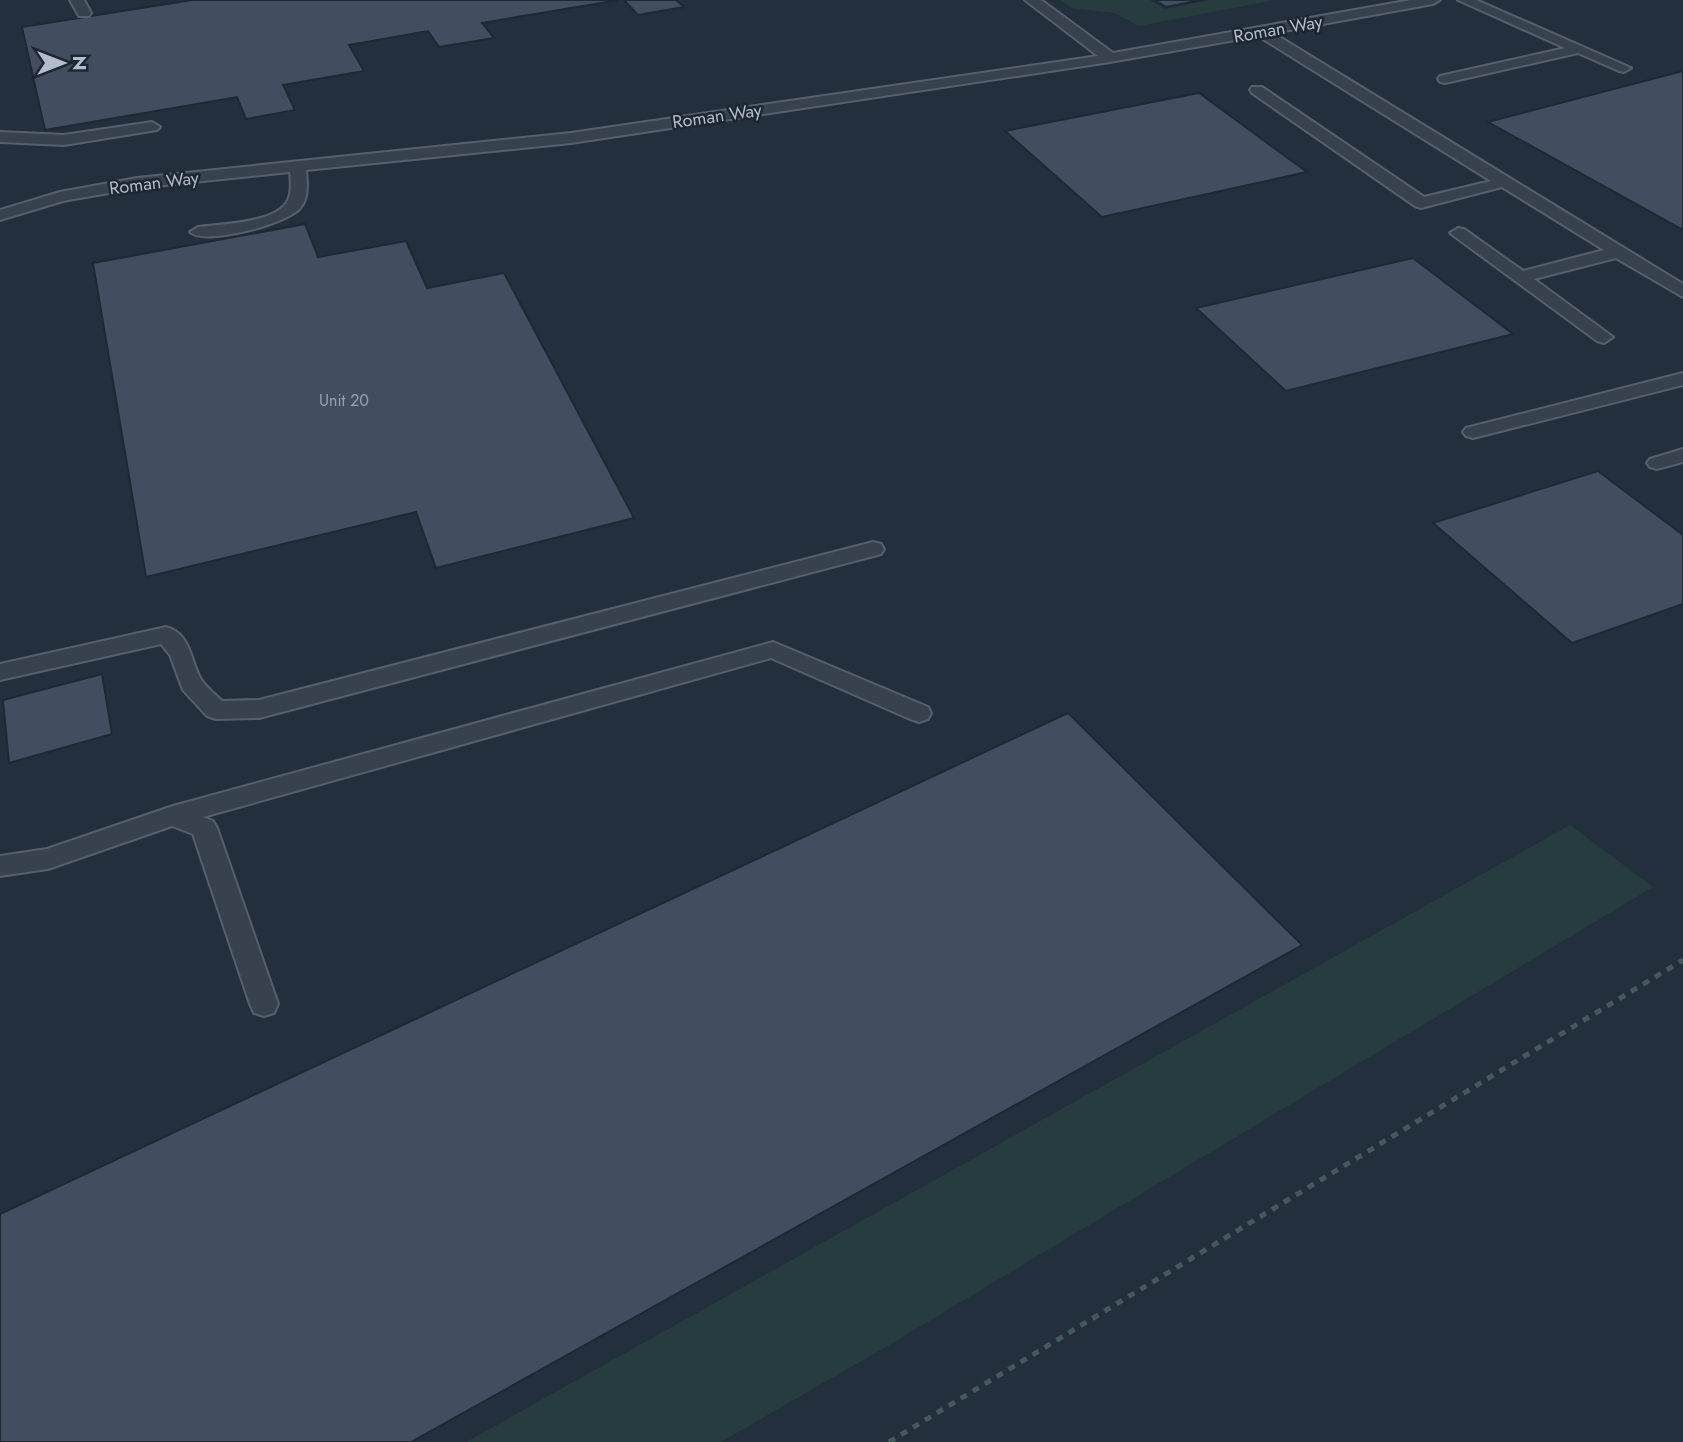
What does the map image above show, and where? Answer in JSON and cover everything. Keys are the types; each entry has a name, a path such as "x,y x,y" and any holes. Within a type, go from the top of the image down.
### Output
{"lane":[{"path":"77,0 84,13"},
{"path":"1032,0 1110,58"},
{"name":"Roman Way","path":"0,215 60,197 137,183 571,138 1110,58 1433,0"},
{"path":"1465,0 1624,68"},
{"path":"1262,32 1683,292"},
{"path":"1445,79 1579,49"},
{"path":"1257,90 1421,203 1504,182"},
{"path":"0,137 64,140 152,127"},
{"path":"198,232 262,222 289,211 298,195 298,167"},
{"path":"1458,233 1604,337"},
{"path":"1520,277 1618,252"},
{"path":"1474,432 1683,379"},
{"path":"1657,463 1683,455"},
{"path":"0,672 166,635 181,653 191,684 216,710 259,709 873,549"},
{"path":"0,866 48,859 173,817 773,650 919,713"},
{"path":"173,817 204,828 264,1004"}],"path":[{"path":"889,1442 1683,960"}],"green space":[{"path":"1061,0 1150,0 1164,9 1210,0 1274,0 1139,26 1114,13 1072,8"},
{"path":"1570,825 1653,887 884,1348 721,1442 466,1442"}],"building":[{"path":"192,0 619,0 482,23 494,38 439,47 428,31 349,45 364,71 283,85 295,110 246,119 237,97 45,130 22,27"},
{"path":"624,0 676,0 684,7 638,15"},
{"path":"1155,0 1202,0 1166,7"},
{"path":"1683,71 1683,230 1488,122"},
{"path":"1199,93 1307,172 1102,217 1005,131"},
{"path":"305,224 318,257 406,241 427,288 504,273 634,518 436,568 416,512 146,577 93,263"},
{"path":"1413,258 1513,334 1286,391 1196,308"},
{"path":"1598,471 1683,535 1683,604 1572,643 1433,523"},
{"path":"102,674 112,734 9,763 3,700"},
{"path":"1068,713 1302,945 411,1442 0,1442 0,1214"}]}
